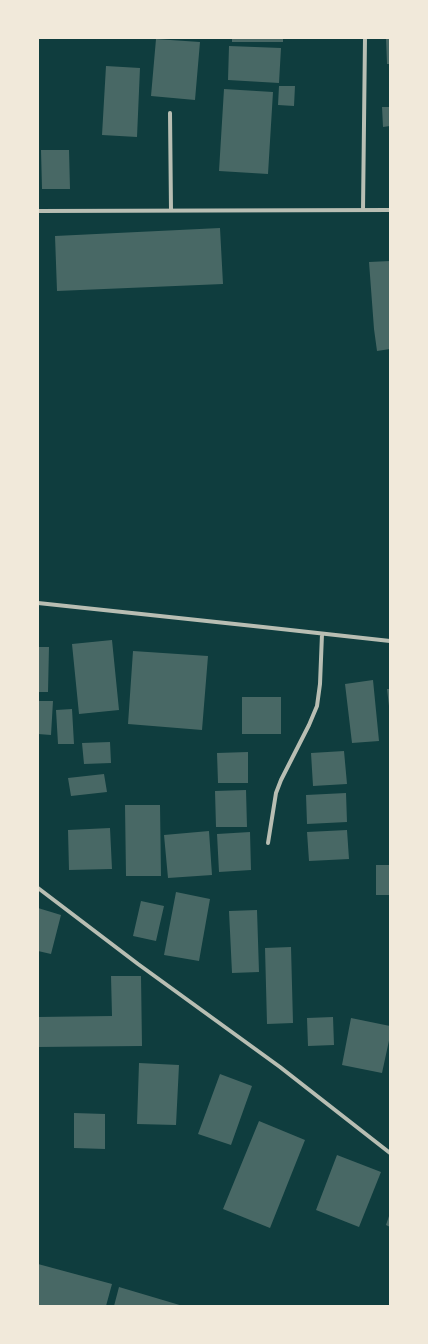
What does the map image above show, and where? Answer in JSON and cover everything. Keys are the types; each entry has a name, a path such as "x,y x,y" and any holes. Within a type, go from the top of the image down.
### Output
{"street":[{"path":"363,210 365,38"},
{"path":"170,113 171,210"},
{"path":"38,211 390,210"},
{"path":"38,603 390,641"},
{"path":"268,843 276,793 281,780 309,726 317,706 320,684 322,634"},
{"path":"38,888 138,964 280,1067 390,1153"}],"building":[{"path":"232,38 283,38 283,42 232,42"},
{"path":"386,38 390,38 390,64 387,64"},
{"path":"156,39 200,42 195,100 151,96"},
{"path":"229,46 281,48 279,83 228,80"},
{"path":"106,66 140,68 137,137 102,135"},
{"path":"279,86 295,86 294,106 278,105"},
{"path":"224,89 273,92 268,174 219,171"},
{"path":"382,107 390,107 390,126 383,127"},
{"path":"41,150 69,150 70,189 42,189"},
{"path":"220,228 223,284 57,291 55,236"},
{"path":"390,261 390,349 377,351 369,262"},
{"path":"112,640 119,710 79,714 72,644"},
{"path":"38,647 49,647 48,692 38,692"},
{"path":"133,651 208,656 202,730 128,724"},
{"path":"373,680 379,741 352,743 345,684"},
{"path":"387,689 390,689 389,706"},
{"path":"242,697 281,697 281,734 242,734"},
{"path":"38,701 53,701 51,735 38,734"},
{"path":"72,709 74,744 58,744 56,710"},
{"path":"110,742 111,763 84,764 82,743"},
{"path":"344,751 347,784 313,786 311,753"},
{"path":"248,752 248,783 218,783 217,753"},
{"path":"104,774 107,792 71,796 68,778"},
{"path":"246,790 247,827 216,827 215,791"},
{"path":"346,793 347,822 307,824 306,795"},
{"path":"125,805 160,805 161,876 126,876"},
{"path":"110,828 112,869 69,870 68,830"},
{"path":"347,830 349,859 309,861 307,832"},
{"path":"209,831 212,875 168,878 164,835"},
{"path":"250,832 251,870 219,872 217,834"},
{"path":"376,865 390,865 390,895 376,895"},
{"path":"176,892 210,899 199,961 164,955"},
{"path":"141,901 164,906 156,941 133,936"},
{"path":"38,908 61,915 51,954 38,951"},
{"path":"257,910 259,972 232,973 229,911"},
{"path":"291,947 293,1023 267,1024 265,948"},
{"path":"111,976 141,976 142,1046 38,1047 38,1017 112,1016"},
{"path":"333,1017 334,1045 308,1046 307,1018"},
{"path":"351,1018 390,1026 390,1036 382,1073 342,1065"},
{"path":"139,1063 179,1065 176,1125 137,1124"},
{"path":"220,1074 252,1086 231,1145 198,1134"},
{"path":"74,1113 105,1114 105,1149 74,1148"},
{"path":"259,1121 305,1140 270,1228 223,1209"},
{"path":"337,1155 381,1172 359,1227 316,1210"},
{"path":"390,1213 390,1227 386,1225"},
{"path":"38,1264 112,1284 106,1306 38,1305"},
{"path":"119,1287 183,1306 114,1306"}]}
